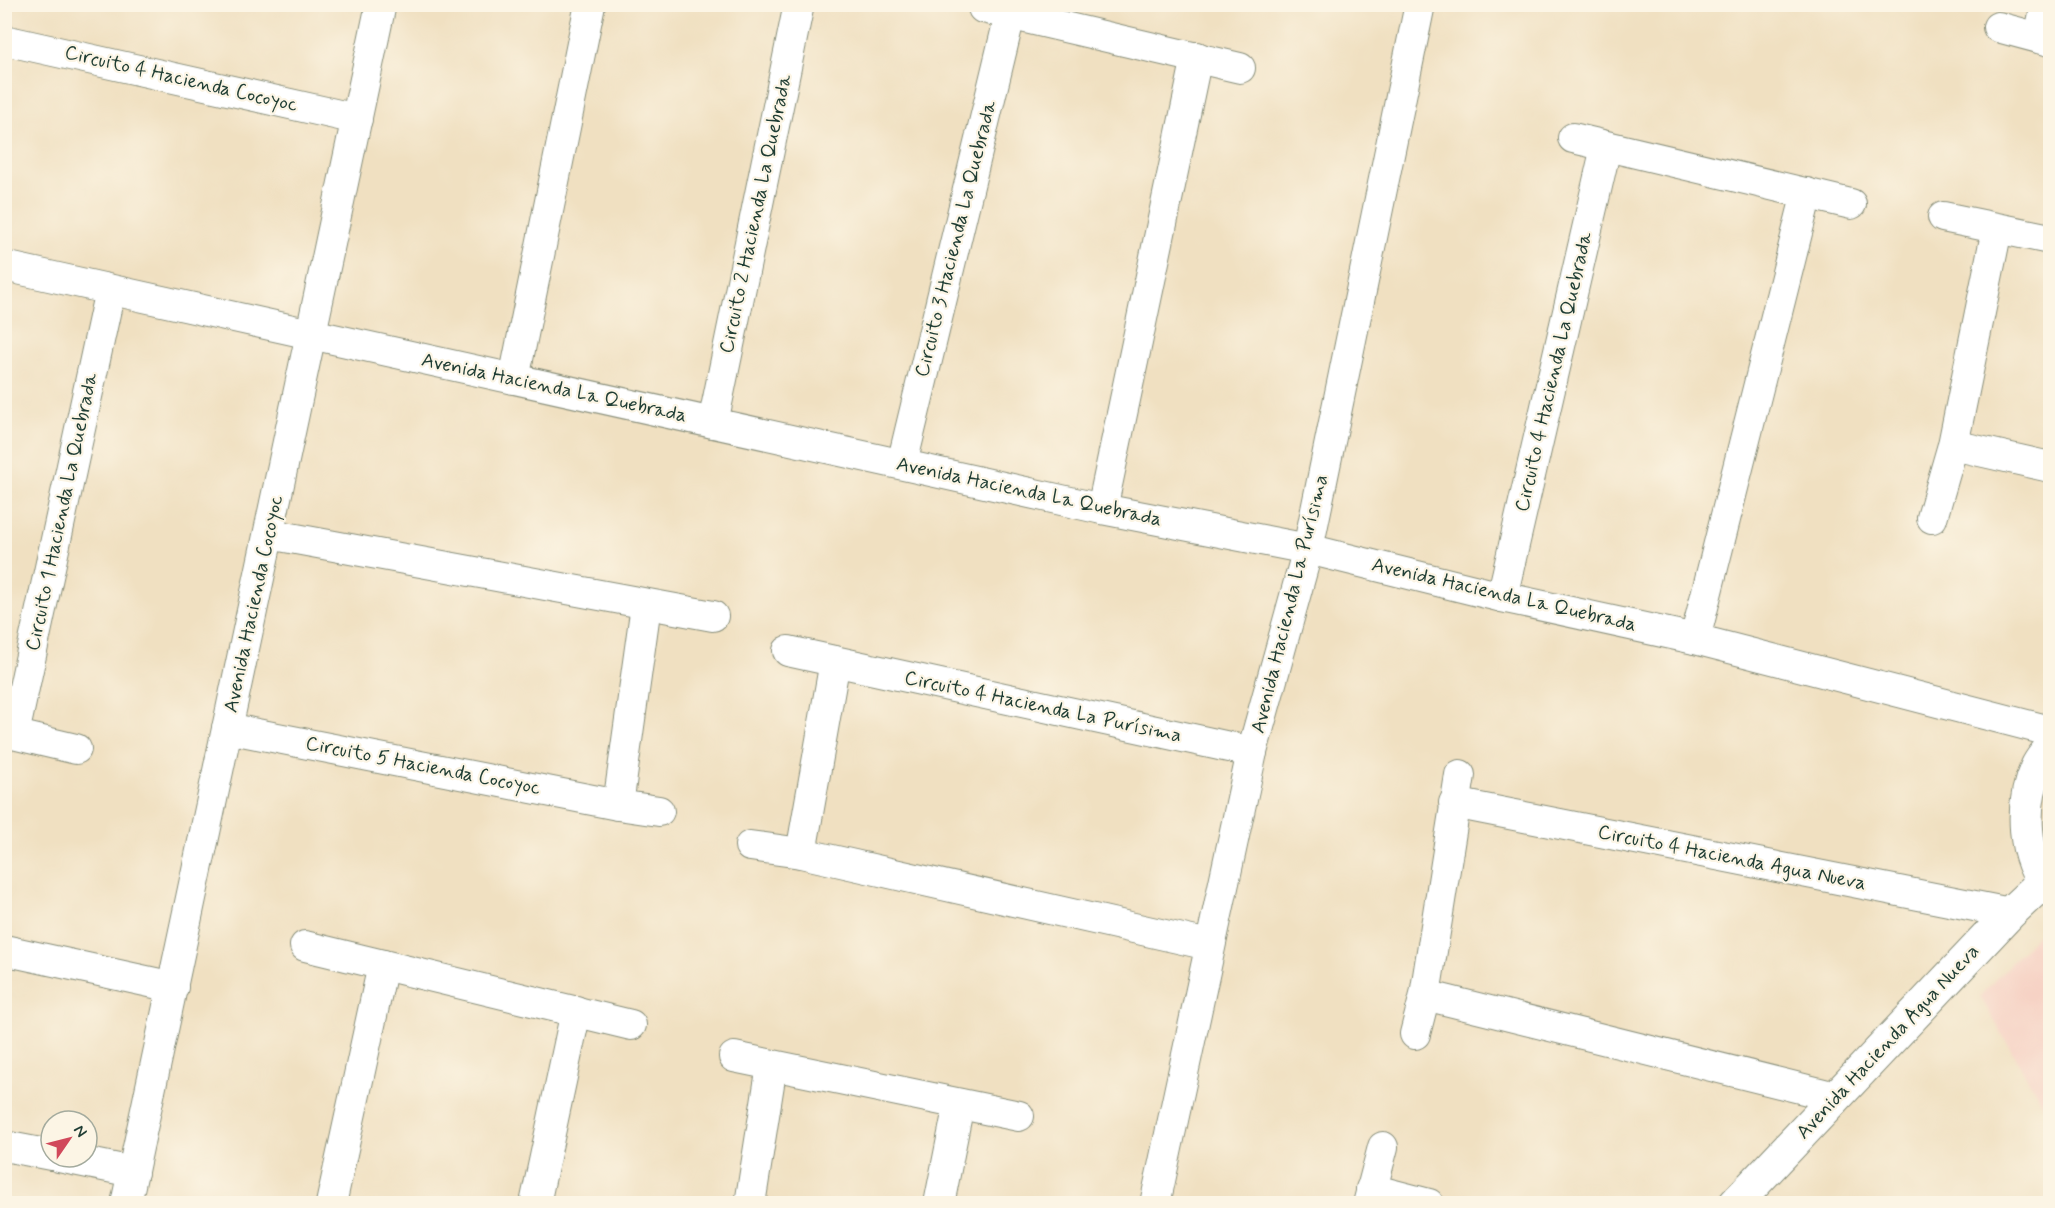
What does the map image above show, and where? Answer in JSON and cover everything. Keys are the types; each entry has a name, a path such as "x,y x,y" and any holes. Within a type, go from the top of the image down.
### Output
{"street":[{"name":"Avenida Hacienda Cocoyoc","path":"126,1203 381,4"},
{"path":"514,379 590,4"},
{"name":"Circuito 2 Hacienda La Quebrada","path":"713,423 799,4"},
{"name":"Avenida Hacienda La Purísima","path":"1155,1203 1252,752 1308,549 1420,4"},
{"path":"1998,27 2045,39 2046,4"},
{"name":"Circuito 3 Hacienda La Quebrada","path":"902,464 996,11 1240,68"},
{"name":"Circuito 4 Hacienda Cocoyoc","path":"4,40 357,119"},
{"path":"1102,508 1197,57"},
{"path":"1573,138 1851,204"},
{"name":"Circuito 4 Hacienda La Quebrada","path":"1502,597 1605,147"},
{"path":"1695,639 1807,194"},
{"path":"1943,217 2050,239"},
{"path":"1932,518 1953,445 1997,229"},
{"name":"Avenida Hacienda La Quebrada","path":"4,266 1102,508 1308,549 1502,597 1695,639 2050,731"},
{"name":"Circuito 1 Hacienda La Quebrada","path":"76,749 9,733 110,290"},
{"path":"1953,445 2050,467"},
{"path":"269,534 713,616"},
{"path":"618,805 646,605"},
{"name":"Circuito 4 Hacienda La Purísima","path":"788,651 1252,752"},
{"path":"801,853 835,661"},
{"name":"Circuito 5 Hacienda Cocoyoc","path":"227,728 618,805 659,811"},
{"path":"2047,886 2028,844 2026,805 2037,766 2050,748"},
{"name":"Circuito 4 Hacienda Agua Nueva","path":"1415,1034 1425,994 1457,789 2010,913"},
{"path":"750,846 801,853 1209,945"},
{"name":"Avenida Hacienda Agua Nueva","path":"1735,1203 2010,913 2047,886"},
{"path":"305,946 631,1025"},
{"path":"4,950 173,987"},
{"path":"331,1203 383,965"},
{"path":"1425,994 1836,1097"},
{"path":"535,1203 576,1011"},
{"path":"734,1058 1019,1116"},
{"path":"750,1203 772,1065"},
{"path":"939,1203 959,1104"},
{"path":"4,1146 39,1153"},
{"path":"1383,1148 1370,1196 1429,1203"},
{"path":"99,1165 133,1172"}],"shaded area":[{"path":"2048,923 2050,925 2050,1117 1980,996"}]}
